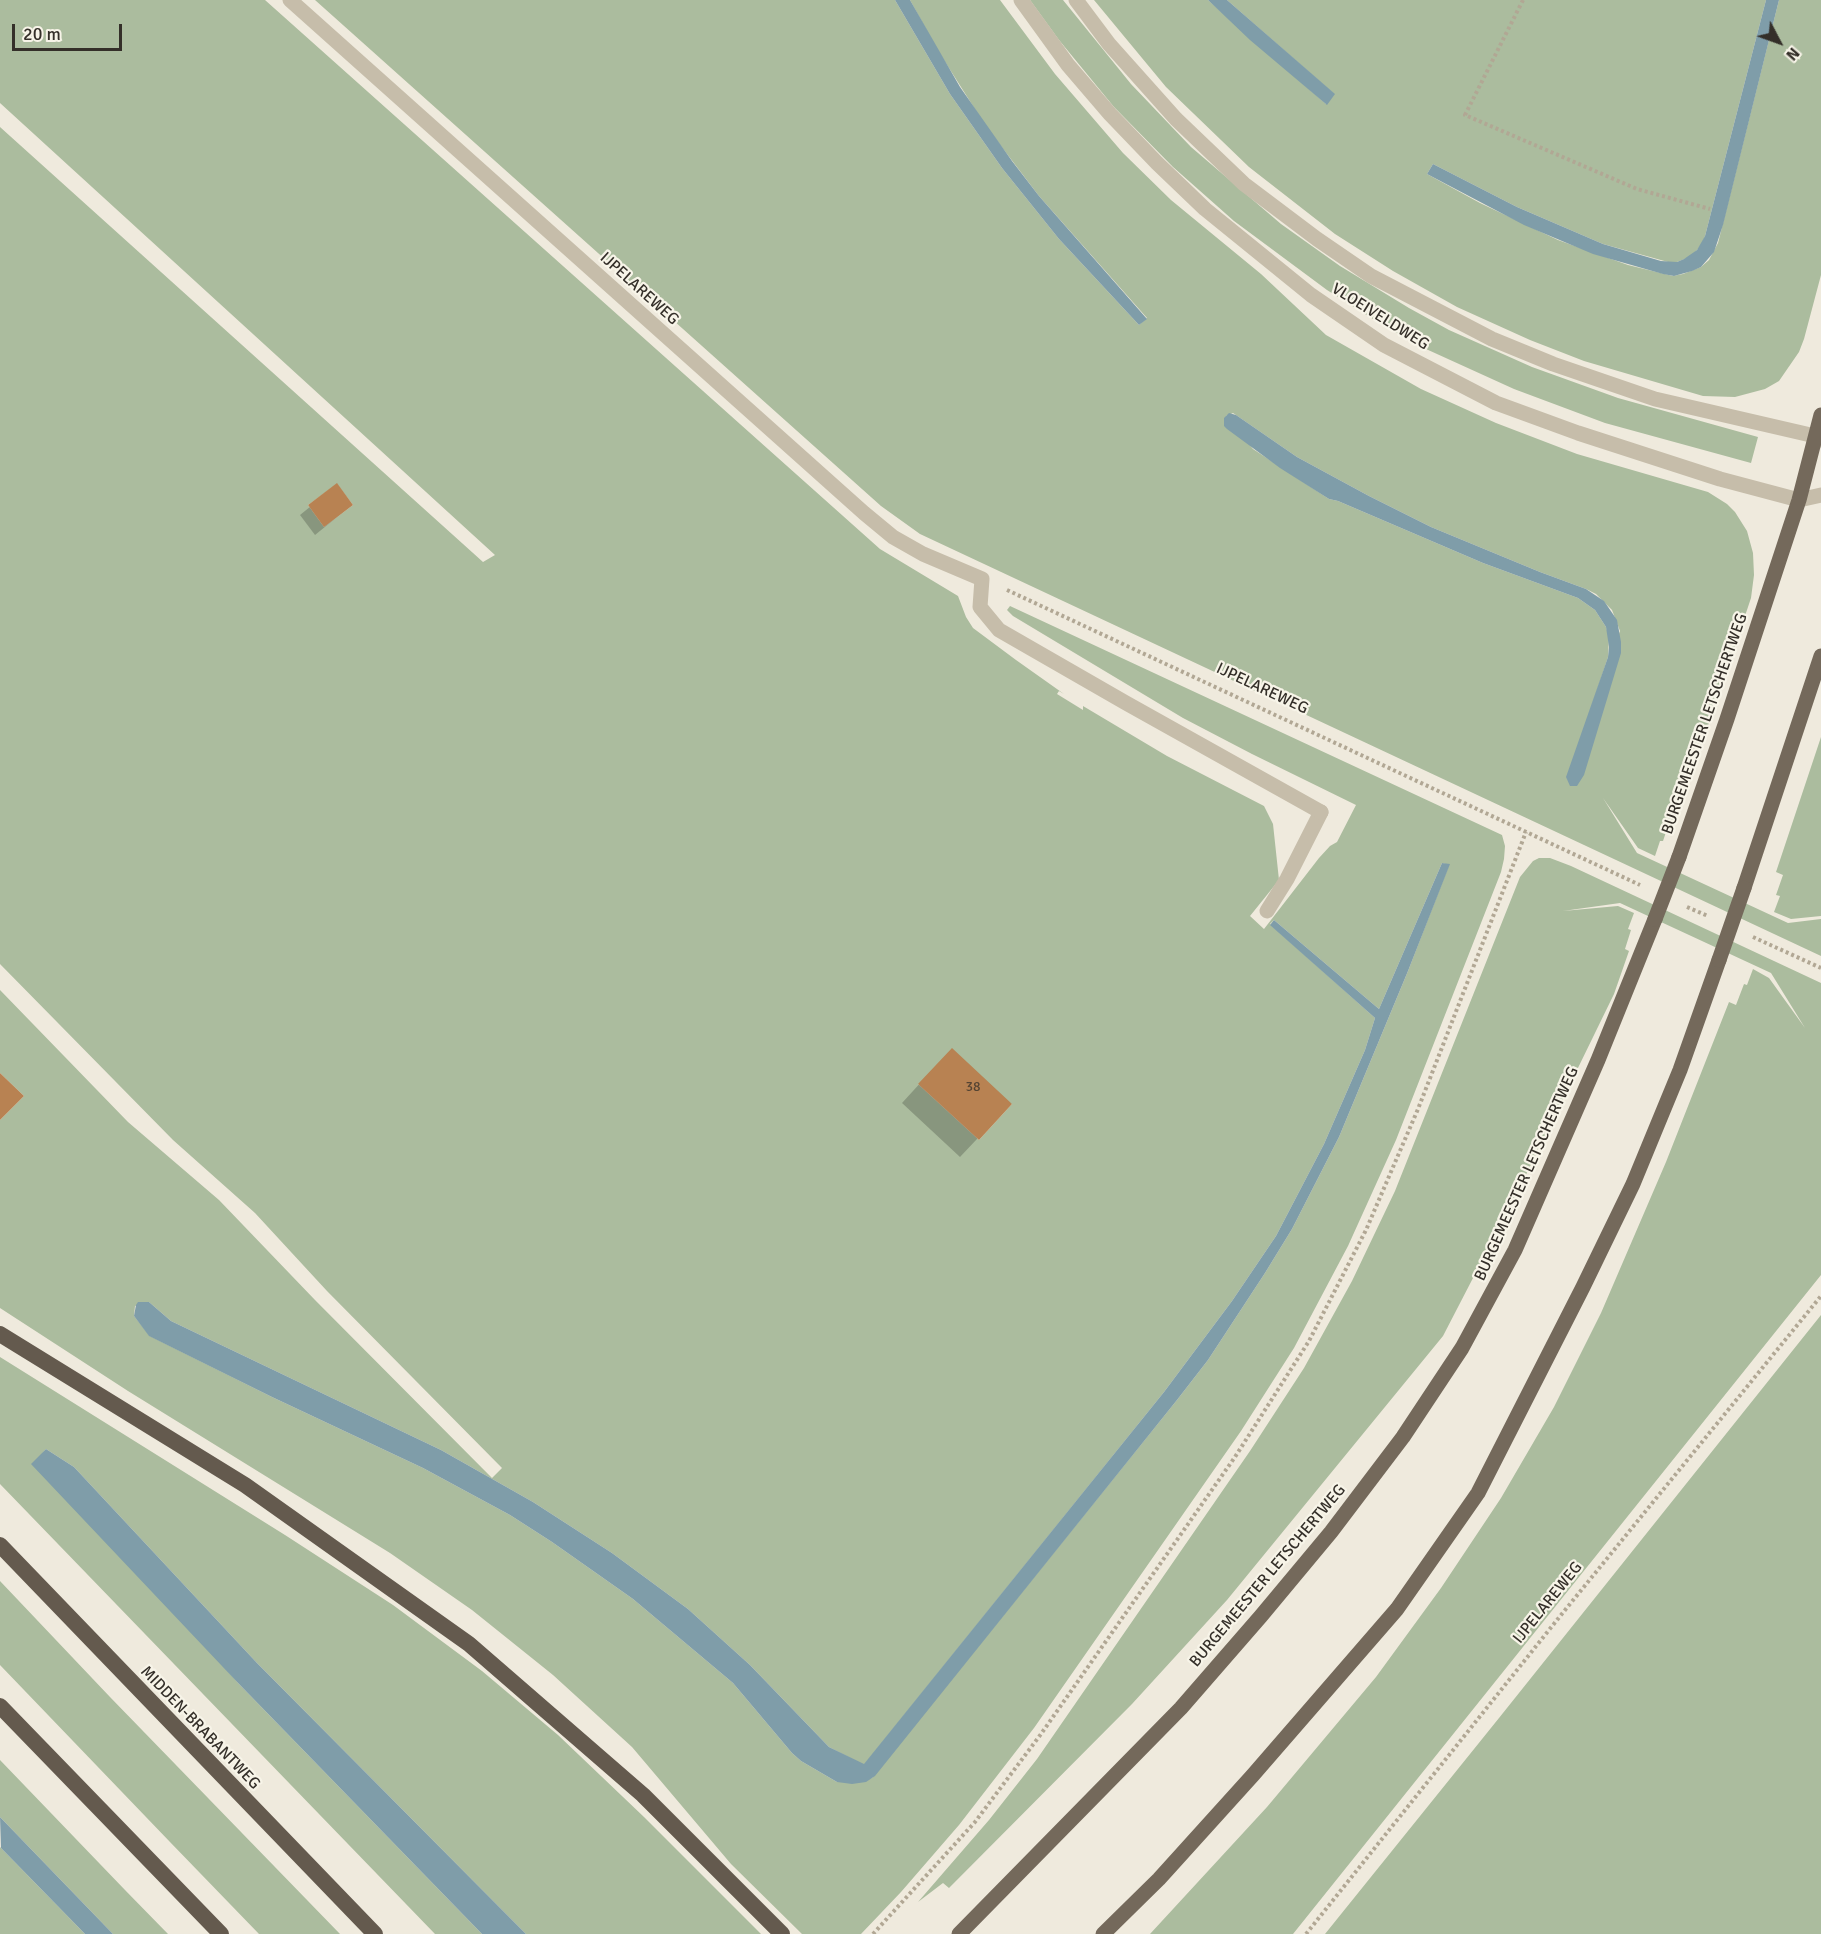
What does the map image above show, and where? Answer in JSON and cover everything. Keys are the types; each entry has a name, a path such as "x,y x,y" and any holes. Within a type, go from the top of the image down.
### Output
{"highway":[{"path":"0,1334 245,1485 469,1644 643,1795 782,1934"},
{"name":"MIDDEN-BRABANTWEG","path":"0,1545 375,1934"},
{"path":"0,1706 221,1934"}],"main road":[{"name":"BURGEMEESTER LETSCHERTWEG","path":"959,1934 1181,1708 1262,1617 1324,1541 1403,1437 1462,1348 1515,1250 1598,1060 1679,857 1799,500 1818,438 1821,415"},
{"path":"1103,1934 1160,1879 1397,1609 1478,1493 1633,1184 1680,1070 1744,888 1821,656"}],"street":[{"name":"IJPELAREWEG","path":"290,0 864,513 893,537 923,554 982,579"},
{"name":"VLOEIVELDWEG","path":"1022,0 1068,65 1110,114 1205,209 1311,295 1384,345 1496,403 1578,433 1709,475 1799,500 1821,495"},
{"name":"VLOEIVELDWEG","path":"1076,0 1109,44 1176,119 1244,184 1371,276 1492,339 1553,364 1655,399 1818,438"},
{"path":"982,579 980,607 999,630 1126,704 1321,812 1287,879 1267,911"}],"path":[{"path":"1523,0 1465,115 1637,189 1710,209"},
{"name":"IJPELAREWEG","path":"873,1934 975,1822 1041,1734 1234,1457 1309,1341 1366,1230 1413,1120 1526,832 982,579"},
{"name":"IJPELAREWEG","path":"1306,1934 1561,1615 1821,1296"}],"green space":[{"path":"0,0 265,0 880,549 958,596 973,628 1064,694 1059,691 1057,694 1083,710 1083,706 1167,756 1264,806 1273,824 1279,880 1250,916 1264,929 1319,858 1337,842 1356,805 1183,718 1013,616 1007,610 1010,606 1502,835 1505,846 1501,872 1396,1140 1348,1246 1294,1348 1241,1431 1034,1728 959,1825 861,1934 802,1934 731,1864 632,1747 553,1675 472,1610 390,1553 128,1391 0,1308 0,1120 24,1096 0,1073 0,990 128,1122 219,1200 492,1478 502,1468 327,1291 255,1213 173,1140 0,964 0,127 483,562 495,555 0,103","holes":["337,484 353,505 324,527 308,505","1442,863 1449,865 1339,1137 1292,1229 1265,1273 1208,1360 1177,1400 872,1778 837,1782 801,1761 733,1683 633,1599 510,1515 423,1468 272,1397 150,1336 134,1316 135,1306 149,1302 171,1321 441,1450 533,1502 612,1553 688,1609 750,1665 829,1747 864,1765 1164,1392 1232,1301 1276,1236 1324,1144 1365,1050 1375,1018 1270,924 1274,920 1379,1009","918,1084 1012,1104 979,1140"]},
{"path":"315,0 895,0 950,94 1002,168 1059,239 1139,325 1147,318 1039,196 985,125 937,49 910,0 1000,0 1055,74 1123,153 1171,200 1261,274 1326,335 1421,389 1496,423 1577,454 1708,492 1735,512 1747,531 1753,553 1754,575 1751,598 1675,825 1669,823 1655,856 1638,848 1603,798 1637,853 1788,923 1821,919 1821,956 920,534 881,506","holes":["1233,413 1297,457 1431,527 1586,589 1596,594 1612,610 1620,631 1567,781 1608,657 1609,637 1606,627 1595,610 1578,598 1483,563 1329,499 1253,449 1226,416"]},
{"path":"1030,0 1063,0 1131,84 1191,147 1281,224 1340,266 1449,330 1532,367 1618,398 1758,437 1751,463 1605,423 1514,389 1426,349 1327,290 1234,221 1173,167 1114,107 1059,40"},
{"path":"1094,0 1208,0 1326,104 1334,94 1227,0 1766,0 1705,236 1702,244 1692,256 1677,262 1668,262 1603,244 1517,207 1433,164 1427,174 1480,203 1558,240 1628,265 1673,276 1701,267 1709,260 1718,243 1779,0 1821,0 1821,275 1799,352 1779,381 1765,389 1735,397 1703,396 1584,361 1530,340 1457,307 1393,271 1335,234 1249,167 1166,87"},
{"path":"1821,737 1821,916 1791,919 1774,912 1780,896 1776,895 1783,875 1776,872"},
{"path":"1539,858 1550,858 1571,866 1821,983 1821,1275 1293,1934 1150,1934 1267,1807 1376,1677 1441,1588 1501,1498 1554,1407 1601,1313 1666,1162 1729,1002 1736,1005 1753,969 1769,978 1805,1028 1771,973 1620,903 1563,911 1618,906 1634,913 1628,929 1631,930 1625,949 1629,951 1614,994 1518,1191 1443,1336 1227,1600 1132,1704 949,1888 943,1883 918,1902 989,1820 1037,1759 1250,1451 1304,1368 1352,1281 1395,1191 1520,877 1533,861"},
{"path":"1821,1315 1821,1934 1325,1934 1499,1718"},
{"path":"0,1357 393,1605 482,1671 558,1735 761,1934 526,1934 257,1663 74,1467 46,1449 41,1455 239,1684 482,1934 435,1934 0,1484"},
{"path":"0,1581 340,1934 259,1934 170,1842 0,1665"},
{"path":"0,1760 168,1934 113,1934 0,1817"},
{"path":"1,1848 85,1934 0,1934"}],"water":[{"path":"895,0 910,0 960,87 1012,161 1039,196 1147,319 1139,325 1059,239 1002,168 950,94"},
{"path":"1208,0 1227,0 1335,94 1327,105 1250,40"},
{"path":"1766,0 1779,0 1723,225 1714,252 1701,267 1674,276 1593,254 1524,225 1427,174 1433,164 1517,207 1603,244 1661,261 1677,262 1684,259 1697,250 1705,236"},
{"path":"1229,413 1236,415 1297,457 1369,496 1431,527 1586,589 1604,601 1617,620 1621,653 1584,775 1577,786 1570,786 1566,777 1608,657 1606,627 1595,610 1578,598 1483,563 1329,499 1280,468 1227,429 1224,426 1224,418"},
{"path":"1442,863 1450,864 1339,1137 1292,1229 1265,1273 1208,1360 1177,1400 875,1776 866,1782 852,1784 837,1782 801,1761 733,1683 633,1599 510,1515 423,1468 149,1336 134,1316 138,1302 149,1302 171,1321 441,1450 533,1502 612,1553 688,1609 750,1665 829,1747 864,1764 1164,1392 1232,1301 1276,1236 1324,1144 1365,1050 1375,1018 1270,925 1274,920 1379,1009"},
{"path":"46,1449 74,1467 257,1663 526,1934 482,1934 239,1684 31,1464"},
{"path":"0,1817 113,1934 85,1934 1,1848"}],"building":[{"path":"337,483 353,505 324,527 308,505"},
{"path":"952,1048 1012,1104 979,1140 918,1084"},
{"path":"0,1073 24,1096 0,1120"}]}
